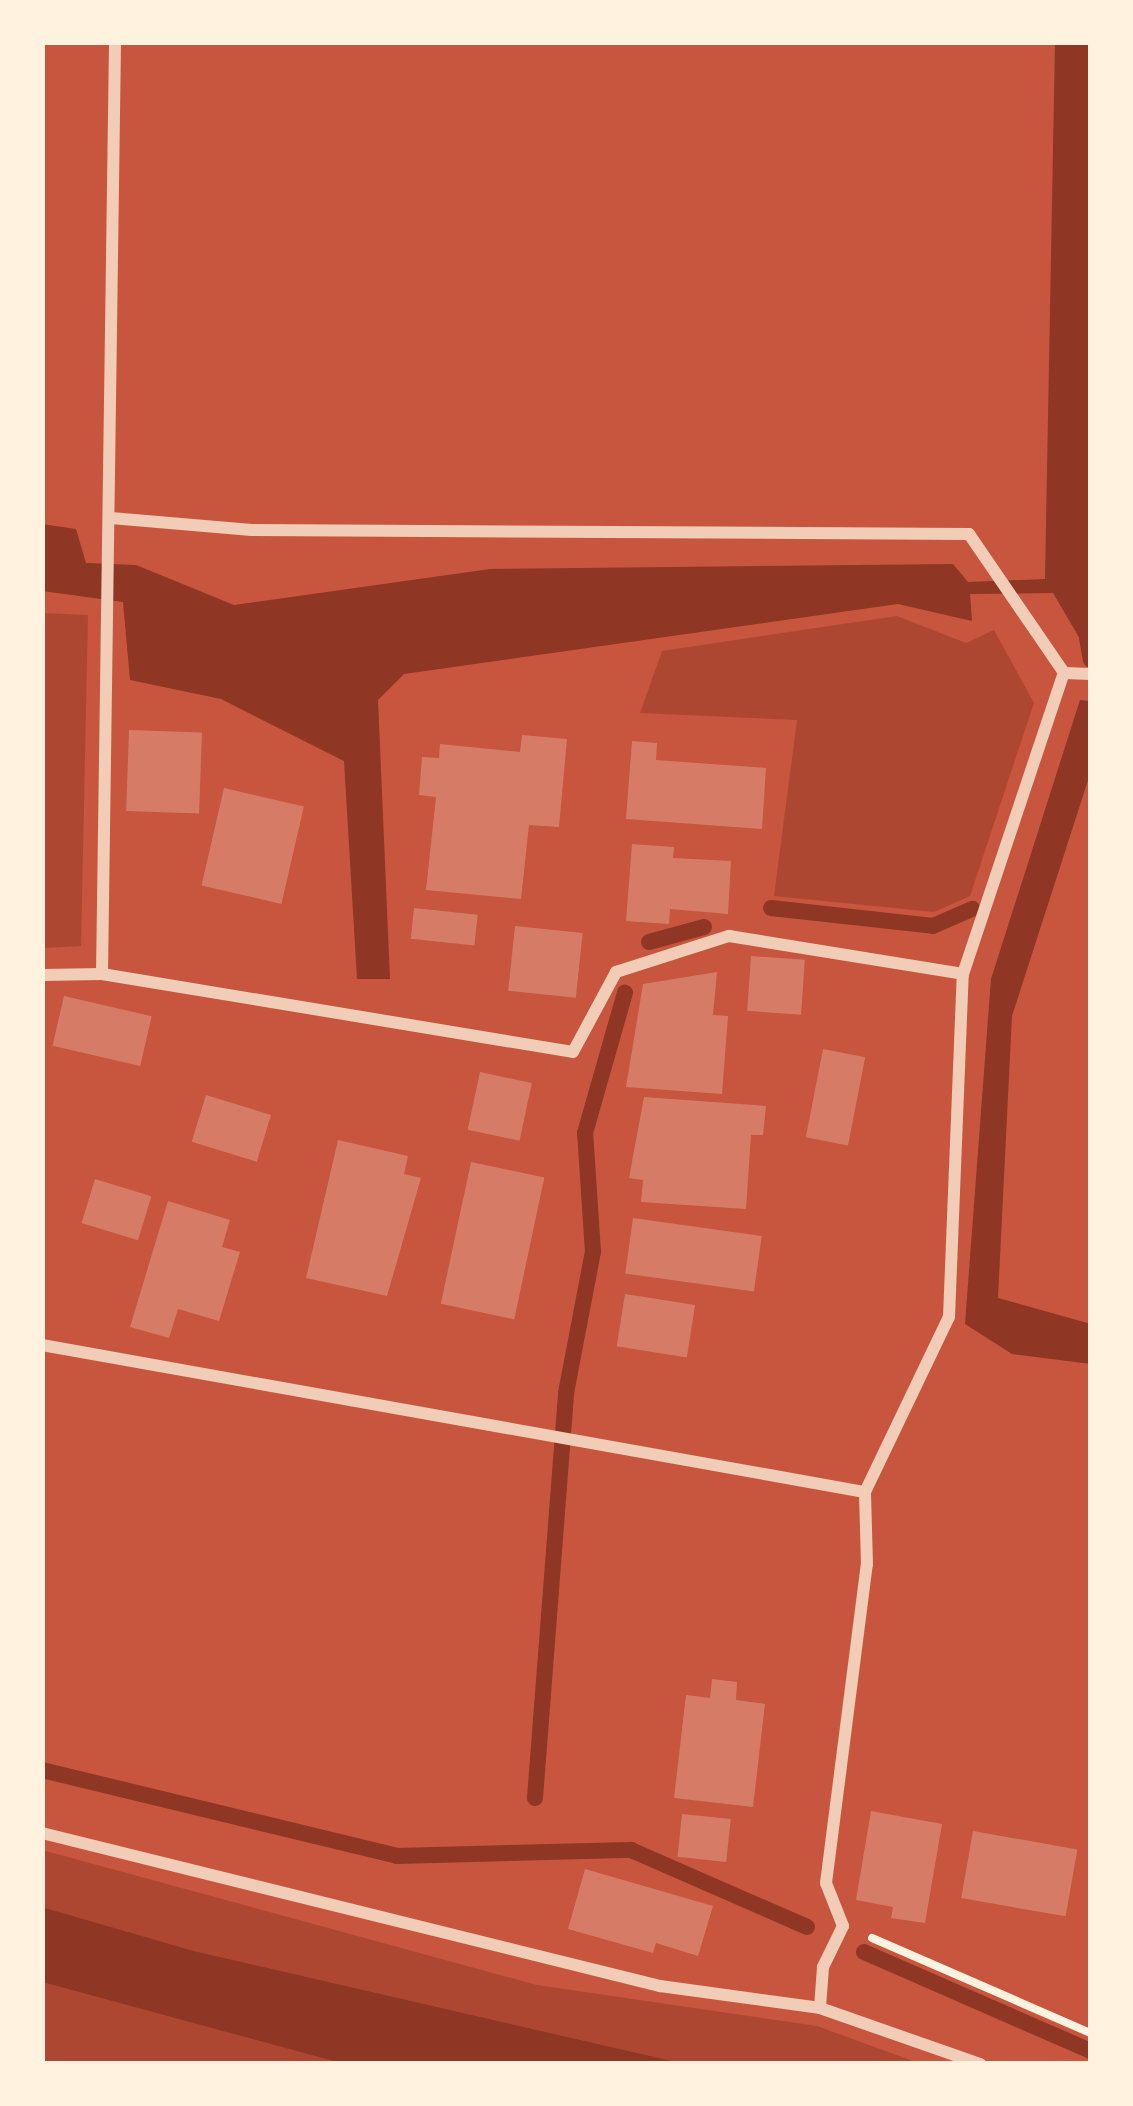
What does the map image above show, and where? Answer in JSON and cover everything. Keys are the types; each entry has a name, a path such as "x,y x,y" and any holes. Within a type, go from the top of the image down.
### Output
{"street":[{"path":"101,974 115,42"},
{"path":"111,518 251,530 969,534 1064,673"},
{"path":"1064,673 1091,674"},
{"path":"820,2008 823,1967 843,1925 826,1883 867,1565 865,1492 949,1317 964,974 1064,673"},
{"path":"42,975 101,974 573,1052 616,972 729,936 964,974"},
{"path":"42,1346 865,1492"},
{"path":"42,1833 660,1986 820,2008 980,2064"}],"path":[{"path":"843,1925 1091,2033"}],"shaded area":[{"path":"1055,42 1091,42 1091,637 1080,639 1053,593 970,594 972,621 898,604 404,674 378,700 390,979 357,979 344,761 221,699 130,680 123,602 42,591 42,524 76,529 86,563 136,565 234,605 490,569 953,564 968,582 1045,579"},
{"path":"42,613 88,615 81,946 42,948"},
{"path":"897,616 966,643 994,630 1034,703 970,896 934,912 774,896 797,720 640,713 662,651"},
{"path":"1080,700 1091,701 1091,771 1012,1016 998,1298 1091,1324 1091,1364 1012,1354 965,1324 991,979"},
{"path":"42,1850 537,1985 817,2026 921,2064 685,2064 194,1951 42,1907"},
{"path":"42,1907 194,1951 685,2064 344,2064 42,1982"},
{"path":"42,1982 344,2064 42,2064"}],"building":[{"path":"129,730 202,733 199,813 126,811"},
{"path":"522,735 567,739 559,827 529,825 521,899 426,890 436,797 419,795 422,757 439,758 440,744 520,752"},
{"path":"632,741 657,743 656,760 766,768 762,829 626,819"},
{"path":"224,788 304,806 281,904 202,885"},
{"path":"632,844 674,847 673,858 731,861 728,914 670,909 669,924 626,921"},
{"path":"414,908 478,915 474,946 411,939"},
{"path":"515,926 583,933 576,998 508,991"},
{"path":"751,956 805,960 801,1015 747,1011"},
{"path":"717,972 713,1015 728,1016 722,1094 626,1087 643,984"},
{"path":"64,996 152,1016 140,1066 53,1046"},
{"path":"823,1049 865,1057 848,1146 806,1137"},
{"path":"480,1072 532,1083 520,1141 468,1130"},
{"path":"206,1095 271,1115 257,1162 192,1142"},
{"path":"644,1097 766,1106 763,1135 751,1135 746,1209 641,1202 643,1180 629,1178"},
{"path":"338,1140 408,1156 404,1174 421,1178 387,1296 306,1278"},
{"path":"471,1162 544,1178 514,1319 441,1304"},
{"path":"95,1179 151,1196 138,1240 82,1223"},
{"path":"168,1201 230,1220 222,1247 240,1252 219,1321 178,1309 169,1338 130,1327"},
{"path":"633,1218 762,1236 754,1292 625,1273"},
{"path":"625,1294 695,1305 687,1357 617,1346"},
{"path":"712,1679 737,1682 736,1700 765,1704 753,1807 674,1798 686,1695 710,1698"},
{"path":"871,1811 942,1824 925,1923 891,1918 893,1907 856,1900"},
{"path":"682,1814 731,1819 726,1862 678,1857"},
{"path":"973,1831 1077,1849 1066,1916 961,1898"},
{"path":"585,1869 713,1906 698,1956 656,1943 653,1953 568,1929"}],"waterway":[{"path":"1087,638 1091,660"},
{"path":"771,908 933,926 972,909"},
{"path":"649,942 704,927"},
{"path":"535,1798 566,1393 593,1252 585,1133 625,993"},
{"path":"42,1770 397,1856 631,1850 807,1927"},
{"path":"864,1952 1091,2051"}]}
